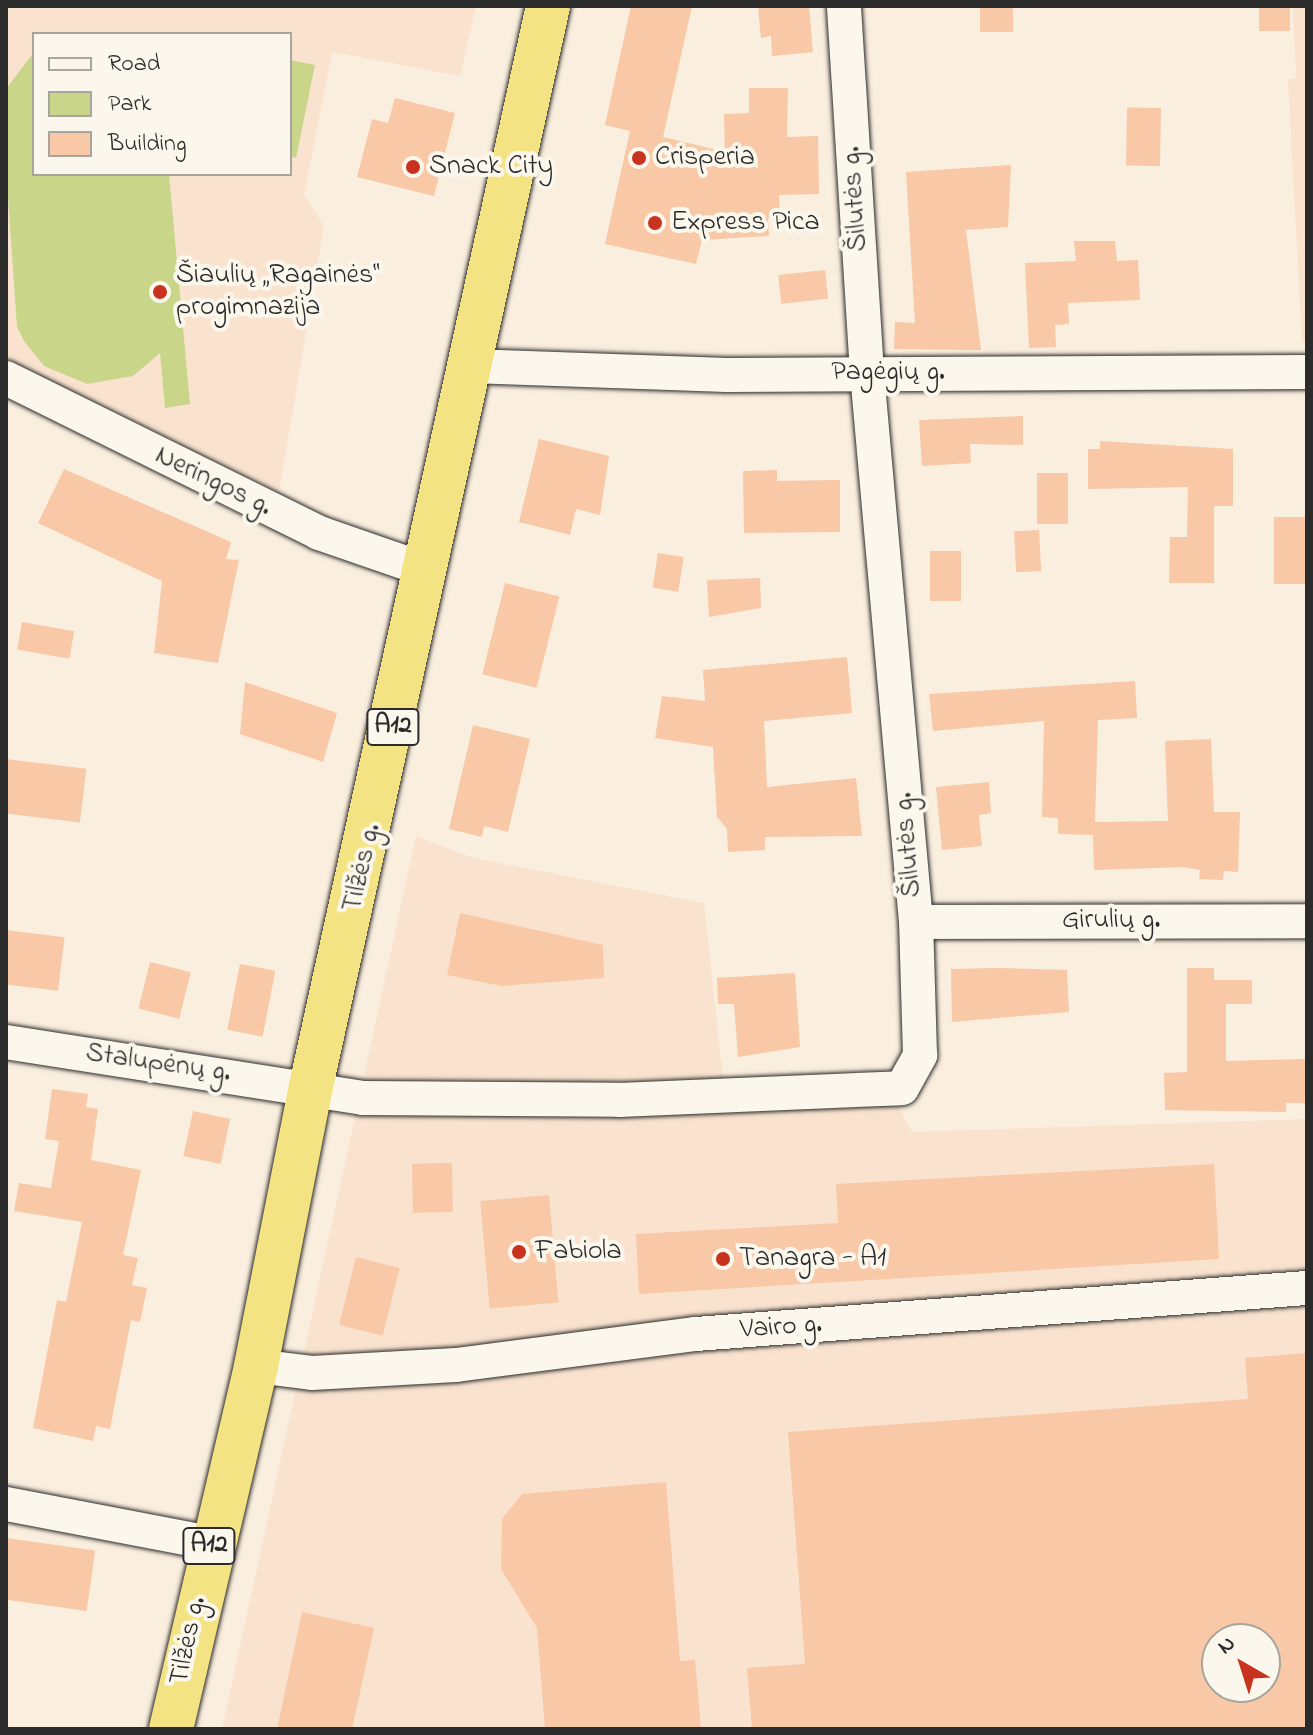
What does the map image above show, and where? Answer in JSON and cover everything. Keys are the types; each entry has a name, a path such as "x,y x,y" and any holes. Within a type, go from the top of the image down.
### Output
{"highway":[{"name":"Tilžės g.","path":"171,1729 210,1543 256,1366 311,1086 548,6"}],"street":[{"name":"Šilutės g.","path":"311,1086 363,1098 436,1099 902,1088 920,1055 916,922 867,373 844,6"},
{"name":"Pagėgių g.","path":"470,366 867,373 1307,372"},
{"name":"Neringos g.","path":"6,378 319,533 426,570"},
{"name":"Girulių g.","path":"916,922 1307,921"},
{"name":"Stalupėnų g.","path":"6,1042 311,1086"},
{"name":"Vairo g.","path":"256,1366 312,1373 456,1365 696,1334 1307,1288"},
{"path":"6,1504 210,1543"}],"shaded area":[{"name":"Šiaulių „Ragainės“ progimnazija","path":"6,6 476,6 460,76 332,52 304,195 324,226 279,492 6,358"},
{"path":"1293,6 1307,6 1307,342 1302,342 1288,80 1296,78"},
{"path":"416,836 473,858 704,903 723,1080 879,1071 912,1132 1307,1119 1307,1729 222,1729"}],"green space":[{"path":"32,55 32,176 169,176 190,404 165,408 160,353 133,376 87,384 44,366 24,341 17,327 6,169 6,89"},
{"path":"292,60 315,65 296,158 292,157"}],"building":[{"path":"631,6 692,6 663,137 725,152 724,114 749,113 749,88 788,88 787,137 818,136 819,194 779,195 780,217 768,218 769,236 702,240 696,264 605,244 630,131 605,125"},
{"path":"758,6 809,6 813,52 772,56 771,36 761,38"},
{"path":"980,6 1013,6 1013,32 980,32"},
{"path":"1259,6 1290,6 1290,31 1259,31"},
{"path":"395,98 455,113 434,196 357,177 372,119 388,123"},
{"path":"1127,107 1161,108 1160,166 1126,165"},
{"path":"1011,165 1008,227 966,230 981,350 894,349 895,322 915,323 906,172"},
{"path":"1074,241 1115,241 1117,261 1138,260 1140,300 1068,303 1069,324 1055,325 1056,347 1029,348 1025,263 1076,261"},
{"path":"825,270 828,299 781,304 778,275"},
{"path":"1023,416 1023,445 970,444 971,463 922,466 919,420"},
{"path":"539,439 609,456 600,515 576,509 570,535 519,522"},
{"path":"1100,441 1233,449 1233,506 1214,506 1214,583 1169,583 1170,537 1187,537 1188,487 1088,489 1088,449 1100,449"},
{"path":"64,469 231,542 226,559 239,560 218,663 154,653 162,581 38,523"},
{"path":"777,470 777,481 840,480 840,532 744,533 743,471"},
{"path":"1037,473 1068,473 1068,524 1037,524"},
{"path":"1274,517 1307,517 1307,584 1274,584"},
{"path":"1039,530 1041,571 1016,572 1014,531"},
{"path":"930,551 961,551 961,601 930,601"},
{"path":"658,553 684,557 678,592 653,588"},
{"path":"760,578 761,608 709,617 707,580"},
{"path":"505,583 559,597 537,688 482,674"},
{"path":"22,622 74,631 69,659 17,650"},
{"path":"847,657 852,713 764,721 767,787 856,778 862,836 765,837 765,850 728,852 727,829 717,817 713,747 655,738 662,696 705,701 703,670"},
{"path":"1135,681 1137,718 1098,720 1095,822 1168,821 1165,741 1211,739 1214,812 1240,812 1238,872 1224,871 1223,880 1199,879 1200,870 1184,867 1094,870 1093,835 1058,834 1058,818 1042,817 1044,721 933,731 929,694"},
{"path":"245,682 337,713 323,762 240,734"},
{"path":"473,725 530,739 508,832 484,826 482,837 449,829"},
{"path":"6,759 86,769 80,822 6,813"},
{"path":"989,782 991,813 979,815 982,846 942,850 936,787"},
{"path":"460,913 603,945 604,978 502,986 447,975"},
{"path":"6,930 65,937 58,991 6,984"},
{"path":"150,962 191,972 179,1019 138,1009"},
{"path":"240,964 275,971 263,1037 227,1030"},
{"path":"1187,968 1214,968 1214,980 1252,980 1252,1004 1226,1004 1226,1061 1305,1059 1306,1103 1286,1103 1286,1112 1165,1110 1164,1073 1187,1072"},
{"path":"951,969 1067,970 1069,1012 952,1022"},
{"path":"795,973 800,1047 738,1057 734,1004 718,1004 717,978"},
{"path":"52,1089 88,1094 86,1107 98,1109 91,1160 141,1170 123,1255 138,1258 132,1285 147,1288 140,1322 131,1320 110,1429 96,1426 93,1441 33,1428 57,1300 66,1302 82,1222 14,1211 19,1183 51,1188 59,1141 45,1139"},
{"path":"193,1111 230,1119 221,1164 183,1156"},
{"path":"452,1163 453,1212 413,1213 412,1164"},
{"path":"1214,1164 1219,1259 639,1294 636,1234 838,1223 836,1184"},
{"name":"Fabiola","path":"549,1195 558,1303 490,1309 480,1201"},
{"path":"356,1257 400,1268 383,1336 339,1325"},
{"path":"1307,1353 1307,1729 752,1729 747,1668 805,1664 788,1432 1248,1399 1245,1358"},
{"path":"666,1482 680,1661 695,1660 701,1729 545,1729 537,1628 501,1569 502,1519 522,1494"},
{"path":"6,1538 95,1551 87,1611 6,1600"},
{"path":"302,1612 374,1628 352,1729 277,1729"}],"place":[{"name":"Crisperia","path":"639,158"},
{"name":"Snack City","path":"413,167"},
{"name":"Express Pica","path":"655,223"},
{"name":"Šiaulių „Ragainės“ progimnazija","path":"160,292"},
{"name":"Fabiola","path":"519,1252"},
{"name":"Tanagra - A1","path":"723,1259"}]}
